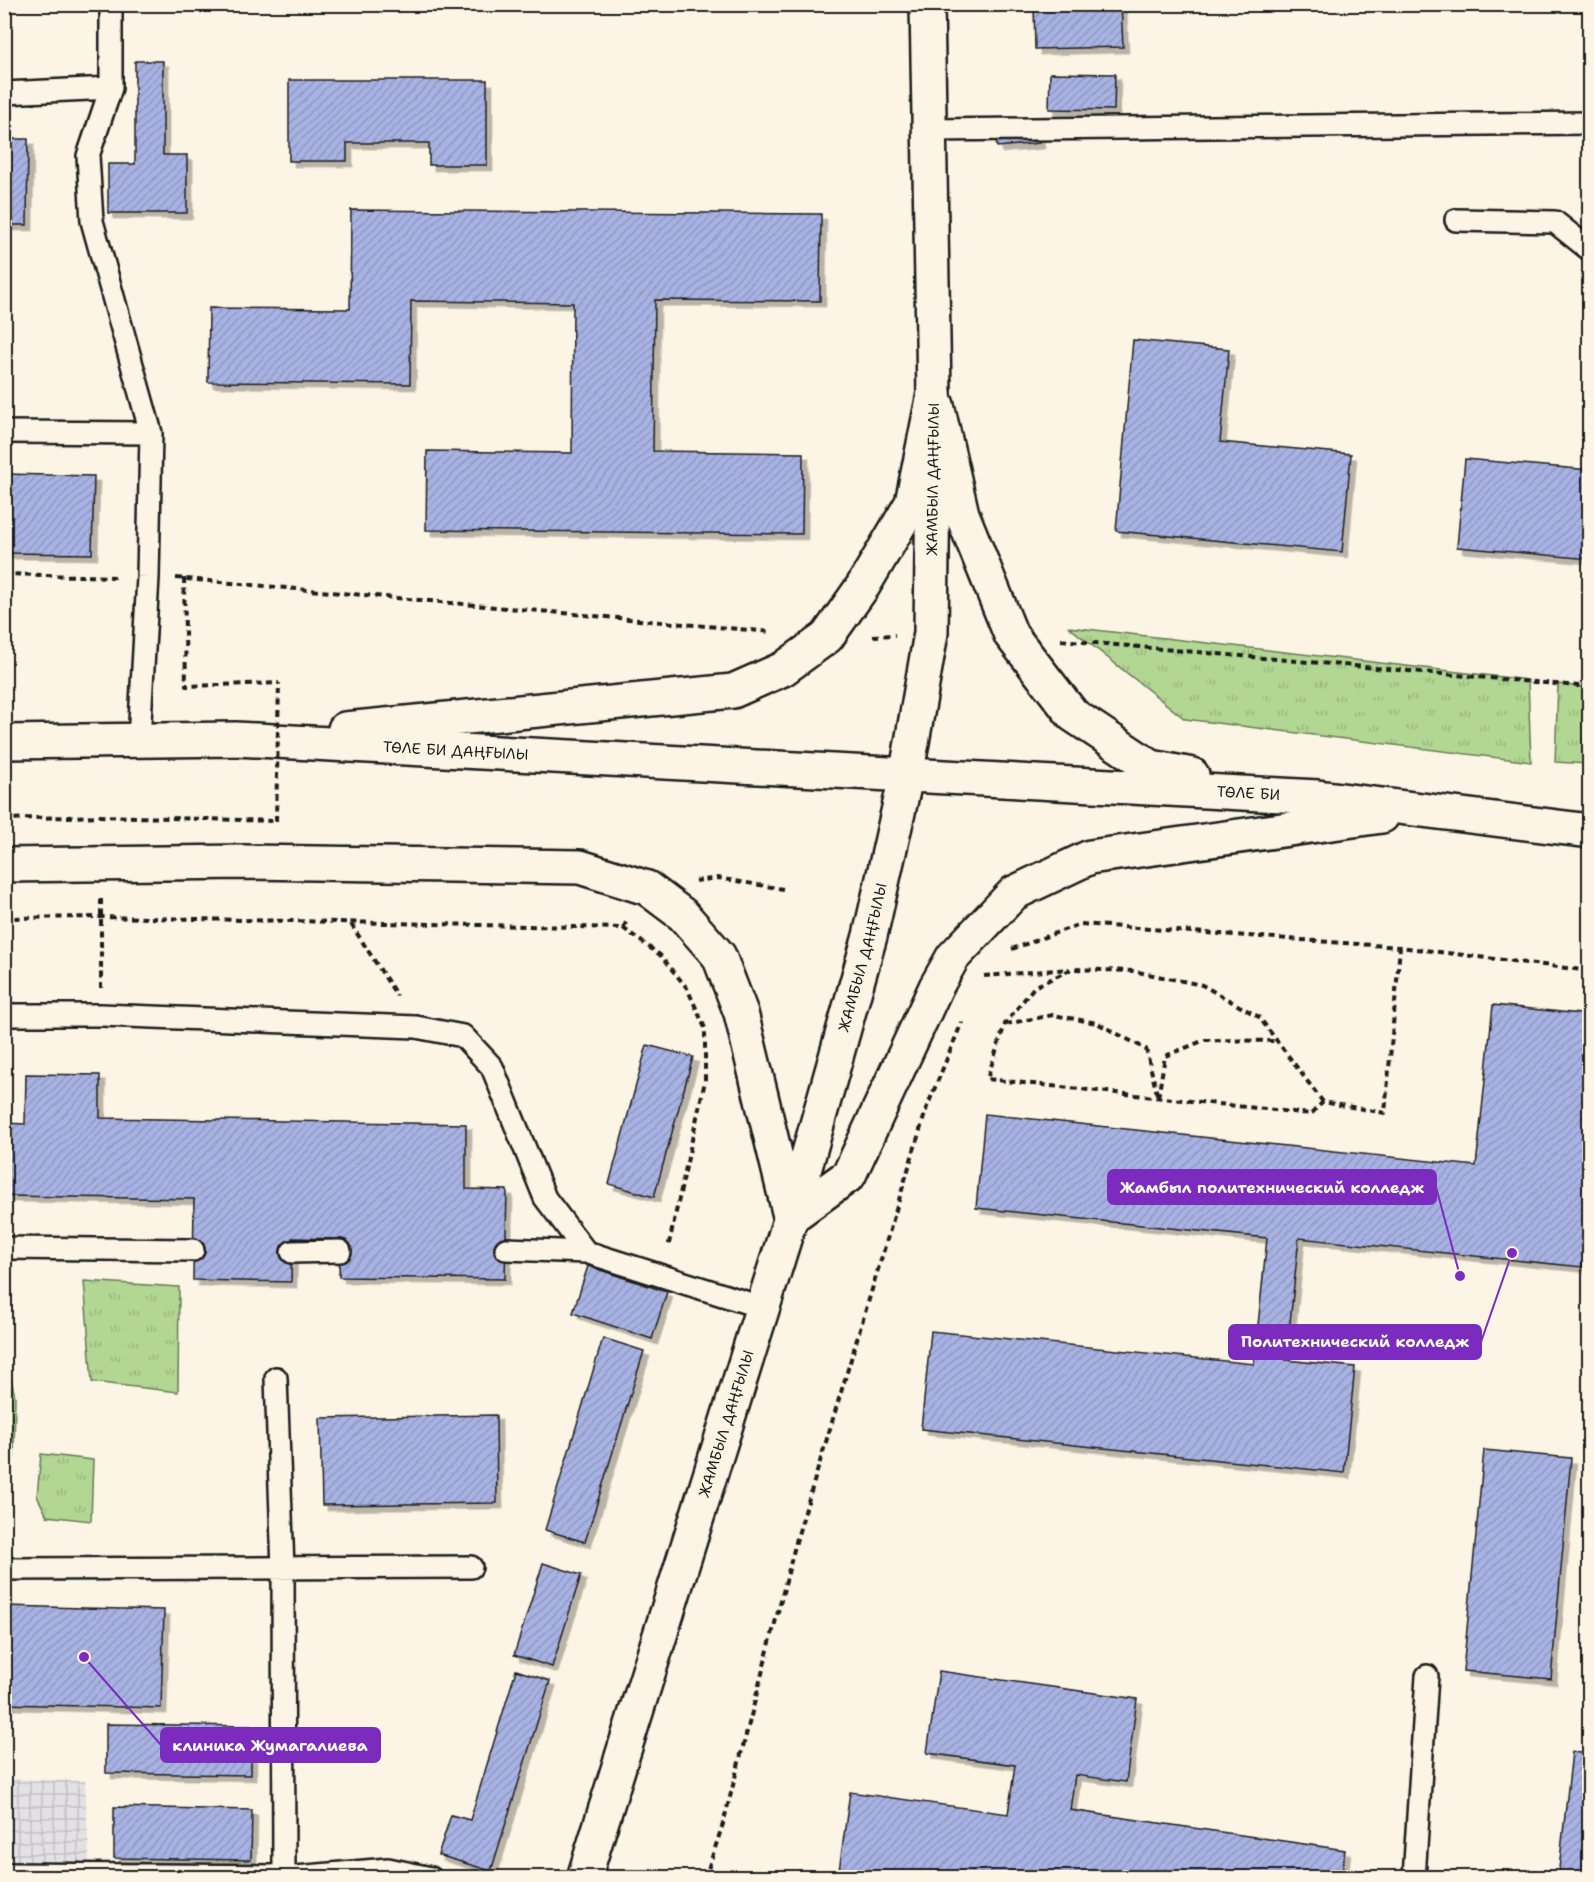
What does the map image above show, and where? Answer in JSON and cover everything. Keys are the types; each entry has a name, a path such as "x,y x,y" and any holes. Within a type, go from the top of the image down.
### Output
{"main road":[{"name":"ЖАМБЫЛ ДАҢҒЫЛЫ","path":"584,1878 791,1217 870,936 906,777 931,633 934,394 927,4"},
{"path":"236,740 733,691 783,669 827,638 863,586 912,503 934,394"},
{"path":"934,394 962,514 1011,636 1073,715 1151,767 1318,797"},
{"name":"ТӨЛЕ БИ ДАҢҒЫЛЫ","path":"4,742 236,740 906,777"},
{"name":"ТӨЛЕ БИ","path":"906,777 1318,797 1590,831"},
{"path":"4,865 244,862 580,867 646,888 683,915 719,956 741,1013 791,1217 849,1175 936,987 953,957 1014,893 1090,857 1426,810"}],"lane":[{"path":"111,4 111,88 88,156 92,221 151,433 148,577 140,740"},
{"path":"4,93 111,88"},
{"path":"929,130 1590,123"},
{"path":"1456,220 1555,222 1590,250"},
{"path":"4,432 151,433"},
{"path":"4,1015 101,1015 416,1027 463,1036 492,1067 545,1198 586,1252"},
{"path":"4,1248 194,1250"},
{"path":"506,1249 586,1252 764,1308"},
{"path":"292,1252 340,1251"},
{"path":"276,1378 283,1569 284,1877"},
{"path":"4,1569 471,1567"},
{"path":"1414,1878 1427,1676"},
{"path":"4,1874 284,1877 388,1869 430,1878"}],"path":[{"path":"4,819 100,816 276,821 279,683 186,686 184,578"},
{"path":"100,816 101,1015"},
{"path":"623,928 646,888 717,878 783,889"},
{"path":"4,918 101,916 351,924 501,924 623,928 660,955 687,987 705,1028 705,1081 663,1276"},
{"path":"351,924 416,1027"},
{"path":"1006,954 1015,947 1080,924 1400,947 1590,970"},
{"path":"989,969 981,976 1072,969 1133,971 1203,985 1259,1017 1323,1102 1385,1113 1400,947"},
{"path":"1072,969 1034,987 1005,1024 987,1080 1311,1114 1323,1102"},
{"path":"1005,1024 1053,1015 1097,1023 1146,1049 1158,1098"},
{"path":"705,1878 723,1824 797,1538 927,1107 963,1020"},
{"path":"1158,1098 1165,1056 1204,1040 1276,1041"}],"shaded area":[{"path":"5,1779 85,1781 90,1877 5,1878"}],"green space":[{"path":"1069,627 1528,680 1531,762 1185,719"},
{"path":"1558,684 1589,688 1589,764 1555,762"},
{"path":"84,1281 179,1287 178,1392 92,1382"},
{"path":"5,1353 15,1396 14,1457 5,1457"},
{"path":"41,1454 93,1460 91,1521 47,1516 37,1496"},
{"path":"5,1470 7,1470 10,1499 5,1515"}],"building":[{"path":"1034,4 1121,4 1123,47 1035,49"},
{"path":"135,61 163,61 163,155 187,155 187,213 108,213 108,164 135,164"},
{"path":"1050,73 1115,74 1114,110 1049,109"},
{"path":"289,80 487,80 487,165 429,165 429,143 347,143 347,161 289,161"},
{"path":"1037,126 1039,143 997,147 995,130"},
{"path":"4,139 28,139 27,225 4,225"},
{"path":"351,210 821,214 820,301 655,300 653,451 803,453 802,534 426,530 427,451 572,453 573,303 411,301 410,384 208,382 209,308 350,309"},
{"path":"1133,340 1229,349 1220,442 1351,454 1342,552 1116,531"},
{"path":"1465,459 1590,470 1590,559 1457,547"},
{"path":"4,474 94,476 92,554 4,553"},
{"path":"1493,1005 1590,1015 1590,1199 1582,1267 1299,1238 1286,1360 1355,1367 1344,1473 921,1429 931,1331 1254,1364 1267,1238 976,1208 985,1114 1476,1166"},
{"path":"647,1045 693,1057 654,1197 609,1184"},
{"path":"26,1074 100,1075 100,1118 466,1124 466,1189 507,1190 505,1279 339,1277 340,1239 292,1238 291,1282 193,1280 194,1199 4,1196 4,1123 25,1124"},
{"path":"588,1266 667,1292 652,1339 573,1313"},
{"path":"603,1338 644,1351 585,1542 545,1530"},
{"path":"496,1415 497,1503 322,1505 320,1418"},
{"path":"1484,1450 1571,1458 1551,1679 1463,1671"},
{"path":"543,1563 581,1575 552,1667 514,1655"},
{"path":"4,1606 164,1610 161,1708 4,1704"},
{"path":"516,1670 550,1681 491,1871 438,1855 451,1815 470,1820"},
{"path":"939,1671 1137,1699 1126,1782 1075,1775 1070,1810 1345,1850 1341,1878 838,1878 850,1792 1008,1814 1015,1765 927,1753"},
{"path":"106,1724 251,1726 251,1775 106,1773"},
{"path":"1572,1752 1590,1754 1590,1878 1558,1878"},
{"path":"114,1807 252,1810 251,1860 114,1858"}],"place":[{"name":"Политехнический колледж","path":"1512,1253"},
{"name":"Жамбыл политехнический колледж","path":"1460,1276"},
{"name":"клиника Жумагалиева","path":"84,1657"}]}
